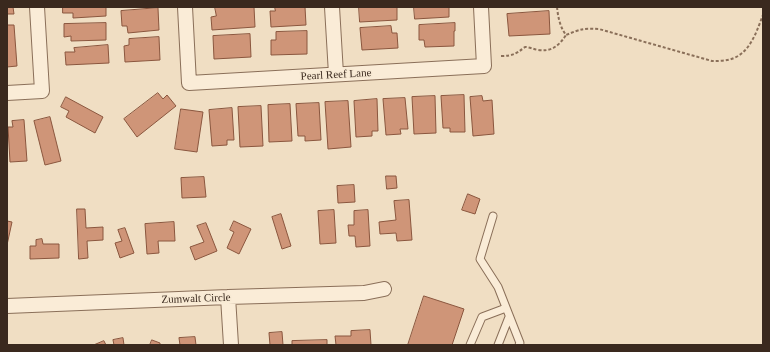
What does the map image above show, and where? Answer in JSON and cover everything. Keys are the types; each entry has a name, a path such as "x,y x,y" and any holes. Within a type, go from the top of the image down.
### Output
{"street":[{"path":"7,93 42,91 37,7"},
{"name":"Pearl Reef Lane","path":"185,7 189,83 484,66 481,7"},
{"path":"332,7 336,74"},
{"name":"Zumwalt Circle","path":"7,306 364,293 384,289"},
{"path":"228,297 231,345"}],"lane":[{"path":"493,216 480,259 498,287 520,344 519,345"},
{"path":"470,345 482,317 506,308"},
{"path":"498,345 510,317"}],"path":[{"path":"557,7 562,29 566,35"},
{"path":"501,56 510,56 525,46 538,50 553,49 566,35 585,28 599,29 712,61 723,60 735,58 747,48 757,30 763,14"}],"building":[{"path":"7,7 13,7 14,14 7,14"},
{"path":"63,7 106,7 106,16 73,18 73,13 63,13"},
{"path":"215,7 254,7 255,27 212,30 211,17 216,16"},
{"path":"275,7 305,7 306,25 271,27 270,11 275,11"},
{"path":"359,7 397,7 397,20 360,22"},
{"path":"414,7 449,7 449,17 415,19"},
{"path":"158,8 159,30 128,33 127,26 122,26 121,11"},
{"path":"549,11 550,34 509,36 507,14"},
{"path":"106,23 106,40 71,41 71,36 64,37 64,24"},
{"path":"455,23 454,46 425,47 424,40 419,40 419,25"},
{"path":"7,25 14,25 17,66 7,67"},
{"path":"391,26 392,33 397,33 398,48 362,50 360,28"},
{"path":"307,31 307,54 271,55 271,40 276,40 276,32"},
{"path":"250,34 251,57 214,59 213,36"},
{"path":"159,37 160,60 125,62 124,46 129,45 129,39"},
{"path":"108,45 109,63 66,65 65,52 75,52 74,48"},
{"path":"158,93 163,99 167,95 176,106 137,137 124,119"},
{"path":"464,95 465,132 450,132 450,128 443,128 441,96"},
{"path":"435,96 436,133 414,134 412,97"},
{"path":"482,96 483,101 492,100 494,134 473,136 470,97"},
{"path":"66,97 103,117 95,133 66,117 69,111 61,107"},
{"path":"405,98 408,129 400,129 401,134 386,135 383,99"},
{"path":"377,99 378,131 372,131 372,136 356,137 354,101"},
{"path":"348,101 351,147 328,149 325,102"},
{"path":"319,103 321,140 305,141 305,136 298,136 296,104"},
{"path":"290,104 292,141 269,142 268,105"},
{"path":"261,106 263,146 240,147 238,107"},
{"path":"232,108 234,140 227,140 227,145 212,146 209,110"},
{"path":"181,109 203,112 197,152 175,149"},
{"path":"50,117 61,161 45,165 34,121"},
{"path":"24,120 27,161 10,162 8,127 13,127 12,121"},
{"path":"386,176 396,176 397,188 387,189"},
{"path":"204,177 206,197 182,198 181,178"},
{"path":"354,185 355,202 338,203 337,186"},
{"path":"468,194 480,199 475,214 462,210"},
{"path":"409,200 412,240 397,241 396,233 380,234 379,222 396,220 394,201"},
{"path":"77,209 85,209 86,228 103,227 103,240 87,241 88,258 79,259"},
{"path":"334,210 336,243 320,244 318,211"},
{"path":"368,210 370,246 356,247 355,236 349,236 348,225 354,225 354,211"},
{"path":"281,214 291,246 282,249 272,217"},
{"path":"7,221 12,222 7,245"},
{"path":"234,221 251,229 239,254 227,248 234,232 230,230"},
{"path":"174,222 175,241 158,241 159,253 147,254 145,224"},
{"path":"206,223 217,251 195,260 190,247 204,242 197,226"},
{"path":"125,228 134,253 120,258 115,243 122,241 118,230"},
{"path":"42,239 43,244 59,244 59,258 30,259 30,246 36,246 36,240"},
{"path":"424,296 464,309 452,345 408,345"},
{"path":"370,330 371,345 336,345 335,336 351,336 351,331"},
{"path":"282,332 283,345 270,345 269,333"},
{"path":"195,337 196,345 180,345 179,338"},
{"path":"123,338 124,345 114,345 113,340"},
{"path":"152,340 160,343 160,345 150,345"},
{"path":"327,340 327,345 292,345 292,341"},
{"path":"104,341 106,345 94,345"}]}
